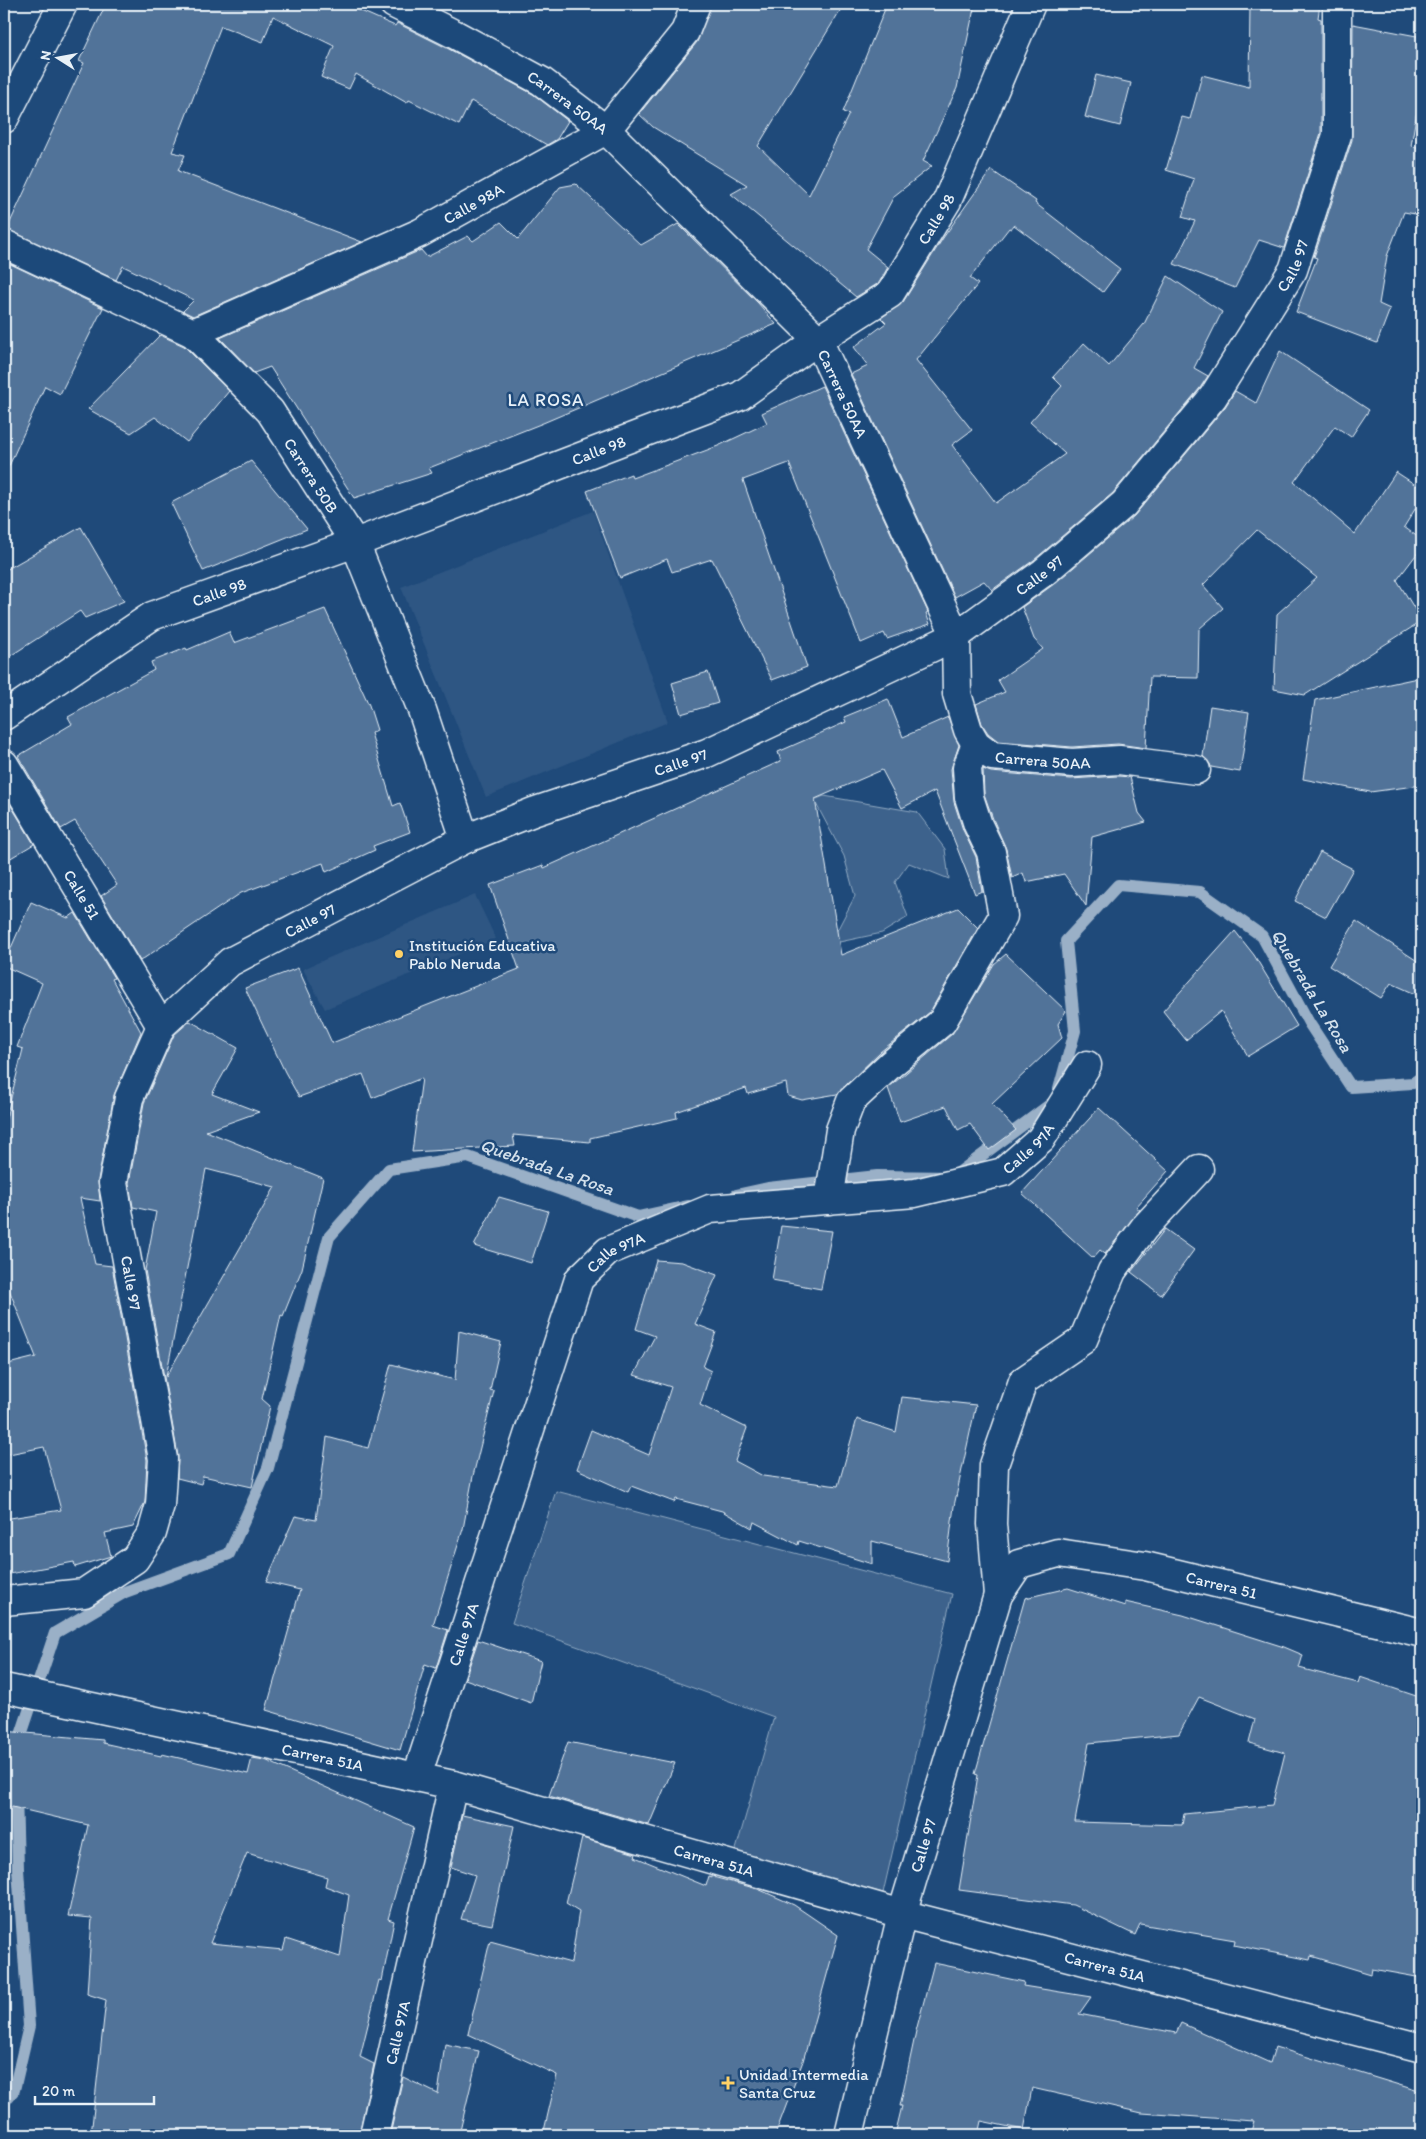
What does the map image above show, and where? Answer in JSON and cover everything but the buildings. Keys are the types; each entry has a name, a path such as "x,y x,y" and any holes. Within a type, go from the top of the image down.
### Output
{"street":[{"path":"4,119 63,4"},
{"name":"Carrera 50AA","path":"394,4 454,34 541,82 606,130 818,340 956,636 957,694 968,730 976,744 992,756 1072,763 1119,760 1196,770"},
{"name":"Calle 98A","path":"193,333 420,233 606,130 685,32 696,4"},
{"name":"Calle 98","path":"4,716 152,616 355,543 740,396 818,340 890,294 947,201 1031,4"},
{"name":"Calle 97","path":"4,1601 84,1593 135,1560 152,1533 160,1504 163,1459 114,1183 129,1098 161,1026 230,962 465,839 533,812 706,753 956,636 1044,572 1124,504 1213,397 1293,270 1337,135 1337,4"},
{"name":"Carrera 50B","path":"4,244 193,333 270,411 355,543 422,710 465,839"},
{"path":"830,1194 840,1130 851,1102 891,1064 942,1022 1003,916 991,852 978,825 969,797 967,768 976,744"},
{"name":"Calle 51","path":"4,764 161,1026"},
{"name":"Calle 97A","path":"417,1776 579,1279 608,1251 710,1209 830,1194 915,1193 1003,1172 1041,1139 1087,1065"},
{"path":"998,1595 992,1524 994,1465 1023,1381 1083,1340 1112,1271 1144,1228 1200,1169"},
{"name":"Carrera 51","path":"1019,1564 1058,1553 1145,1566 1422,1633"},
{"name":"Calle 97","path":"849,2135 902,1914 998,1595 1019,1564"},
{"name":"Carrera 51A","path":"9,1689 454,1785 902,1914 1422,2048"},
{"name":"Calle 97A","path":"374,2135 454,1785"}],"shaded area":[{"path":"593,511 668,722 486,797 401,587"},
{"path":"824,796 917,812 945,849 949,879 909,863 895,882 908,917 882,933 830,944 855,896 844,856 814,800"},
{"name":"Institución Educativa Pablo Neruda","path":"475,895 496,939 325,1009 303,969"},
{"path":"556,1491 952,1594 883,1893 735,1853 774,1717 512,1623"}],"waterway":[{"name":"Quebrada La Rosa","path":"736,1195 768,1188 877,1176 953,1177 1056,1100 1075,1031 1066,941 1118,885 1200,892 1262,936 1309,1023 1351,1087 1413,1083 1422,1077"},
{"name":"Quebrada La Rosa","path":"17,1747 55,1633 125,1592 229,1554 268,1468 329,1237 389,1169 468,1157 638,1217 688,1206"},
{"name":"Quebrada La Rosa","path":"4,2102 14,2090 29,2026 18,1869 16,1792"}],"place":[{"name":"Institución Educativa Pablo Neruda","path":"399,954"},
{"name":"Unidad Intermedia Santa Cruz","path":"728,2083"}],"district":[{"name":"LA ROSA","path":"546,400"}]}
